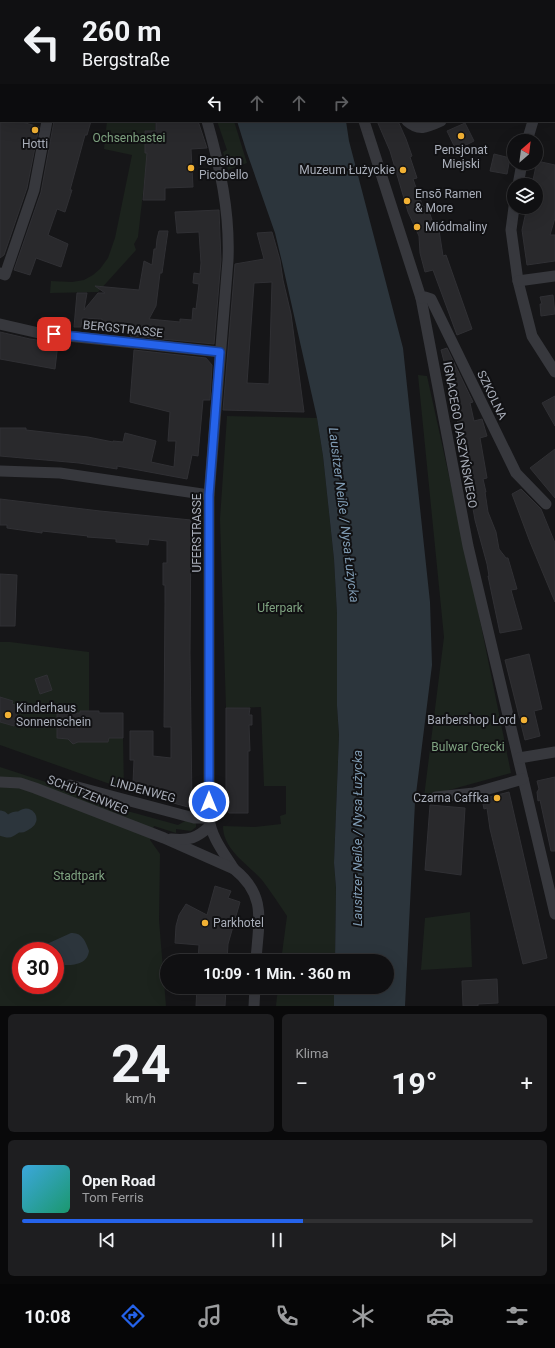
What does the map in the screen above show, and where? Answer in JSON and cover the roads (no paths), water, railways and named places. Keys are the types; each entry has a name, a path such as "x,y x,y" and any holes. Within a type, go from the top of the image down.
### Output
{"street":[{"path":"2,274 34,190 47,122"},
{"name":"UFERSTRASSE","path":"207,122 224,186 229,238 209,495 209,822 214,837 234,869"},
{"name":"IGNACEGO DASZYŃSKIEGO","path":"364,122 421,298 468,546 555,914"},
{"path":"408,122 413,127 424,128 439,122"},
{"path":"529,134 533,122"},
{"path":"513,214 511,230 518,281 532,336 555,372"},
{"path":"518,281 555,276"},
{"name":"SZKOLNA","path":"421,298 425,297 431,299 516,473 546,504"},
{"name":"BERGSTRASSE","path":"0,324 39,333 220,352"},
{"path":"0,470 60,473 209,495"},
{"path":"519,758 555,752"},
{"path":"436,797 474,793 523,779"},
{"name":"SCHÜTZENWEG","path":"0,782 20,784 35,788 164,838 234,869"},
{"name":"LINDENWEG","path":"70,784 209,822"},
{"name":"SCHÜTZENWEG","path":"164,838 192,838 201,834 209,822"},
{"path":"234,869 254,890 258,902 259,914 256,954"},
{"path":"254,1006 255,994"}],"water":[{"name":"Lausitzer Neiße / Nysa Łużycka","path":"237,122 346,122 349,141 403,348 430,602 432,665 415,802 405,1006 334,1006 334,994 394,994 394,954 335,954 336,888 334,863 339,735 337,706 337,614 334,559 323,456 317,418 275,233"},
{"path":"71,933 75,933 81,936 85,941 89,951 85,960 81,963 64,965 64,942 51,942"}],"waterway":[{"path":"0,821 4,826 8,827 16,822 21,822 26,819"}],"place":[{"name":"Hotti","path":"35,130"},
{"name":"Pensjonat Miejski","path":"461,136"},
{"name":"Pension Picobello","path":"191,168"},
{"name":"Muzeum Łużyckie","path":"403,170"},
{"name":"Ensō Ramen & More","path":"407,201"},
{"name":"Miódmaliny","path":"417,227"},
{"name":"Kinderhaus Sonnenschein","path":"8,715"},
{"name":"Barbershop Lord","path":"524,720"},
{"name":"Czarna Caffka","path":"497,798"},
{"name":"Parkhotel","path":"205,923"}],"park label":[{"name":"Ochsenbastei","path":"129,138"},
{"name":"Uferpark","path":"280,608"},
{"name":"Bulwar Grecki","path":"468,747"},
{"name":"Stadtpark","path":"79,876"}]}
